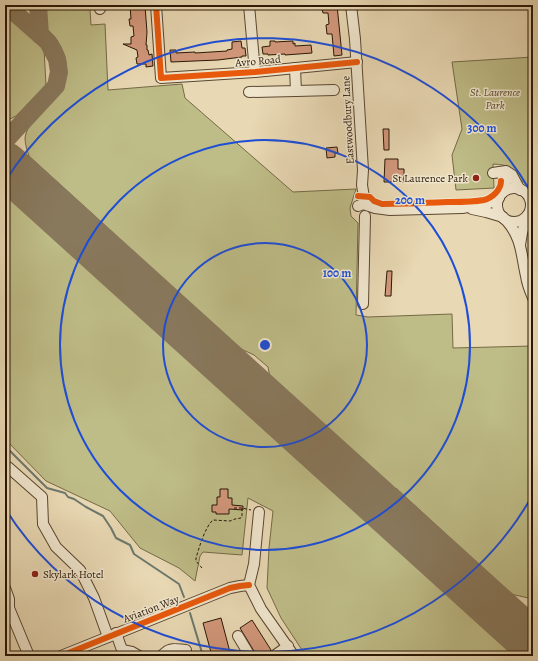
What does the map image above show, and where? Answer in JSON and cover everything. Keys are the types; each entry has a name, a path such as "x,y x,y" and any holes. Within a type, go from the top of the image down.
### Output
{"street":[{"name":"Avro Road","path":"156,5 161,78 255,72 357,62"},
{"path":"249,5 255,72"},
{"name":"Eastwoodbury Lane","path":"351,5 357,62 363,170 362,185 358,196 363,210 363,304"},
{"path":"295,68 296,91"},
{"path":"249,92 334,90"},
{"path":"520,190 512,175 506,171 496,172 506,181 497,207 500,214 513,228 520,246 526,278 533,298"},
{"path":"363,210 462,208 487,204 512,188 524,191 531,201 531,208 522,233 520,246"},
{"path":"462,208 486,212 513,222 520,221 527,216"},
{"path":"5,467 8,466 42,497 43,524 56,547 80,570 122,653 132,652 139,656"},
{"path":"259,512 254,564 249,585 261,609 294,656"},
{"name":"Aviation Way","path":"61,656 230,588 249,585"},
{"path":"5,588 9,599 7,607 29,656"},
{"path":"238,636 250,656"},
{"path":"274,656 288,646"},
{"path":"161,656 167,651 174,649 186,650"}],"path":[{"path":"234,508 242,508 259,512"},
{"path":"202,568 196,561 196,558 210,522 213,520 230,521 235,518 241,518 242,508"}],"green space":[{"path":"42,5 84,5 90,10 91,25 105,24 108,90 182,84 185,98 293,192 356,189 350,208 351,216 358,223 356,315 368,317 452,314 453,348 533,346 533,599 506,593 462,552 463,550 396,488 393,491 270,377 268,367 254,355 239,348 29,156 25,138 26,132 37,115 61,89 67,70 64,55 57,40 44,24"},
{"path":"5,13 44,49 46,85 16,116 5,120"},
{"name":"St. Laurence Park","path":"533,57 533,189 509,167 493,164 494,188 456,190 452,155 462,129 452,62"},
{"path":"5,187 224,386 229,395 250,410 436,578 439,575 528,656 306,656 281,618 267,588 273,511 248,498 242,555 203,552 200,556 195,581 179,568 140,548 110,511 46,481 5,439"}],"building":[{"path":"130,5 145,6 147,32 146,45 149,55 152,54 153,66 146,67 146,64 137,64 137,50 123,44 131,44 131,37 134,36 133,26 130,26 129,19 131,19"},
{"path":"321,5 337,5 342,55 334,56 332,34 327,34 326,25 329,24 328,13 323,13"},
{"path":"241,41 242,48 245,48 246,56 218,60 171,62 170,50 176,50 176,53 227,51 232,49 232,42"},
{"path":"270,41 293,41 295,46 311,45 312,53 285,55 263,54 262,47 270,46"},
{"path":"383,129 389,129 389,150 384,150"},
{"path":"337,147 338,153 335,153 335,157 327,158 326,148"},
{"path":"385,159 398,159 398,169 404,169 404,182 384,182"},
{"path":"387,271 392,271 391,296 385,296"},
{"path":"220,489 228,489 228,498 232,498 232,505 243,506 243,510 229,509 229,514 216,514 216,512 212,512 212,505 217,505 217,497 220,497"},
{"path":"221,618 231,656 212,656 203,623"},
{"path":"252,620 271,650 266,656 257,656 240,628"}],"waterway":[{"path":"5,446 47,488 65,493 68,497 103,516 116,538 130,545 134,554 179,584 184,597"},
{"path":"190,613 203,656"}],"taxiway":[{"path":"5,141 56,86 59,72 57,59 48,42 6,5"},
{"path":"38,5 40,35"}],"runway":[{"path":"5,165 533,643"}],"cycle path":[{"path":"156,5 161,78 255,72 357,62"},
{"path":"358,196 370,197 374,201 382,204 476,201 484,200 493,195 498,190 501,181"},
{"path":"61,656 230,588 249,585"}],"place":[{"name":"St Laurence Park","path":"476,178"},
{"name":"Skylark Hotel","path":"35,574"}]}
